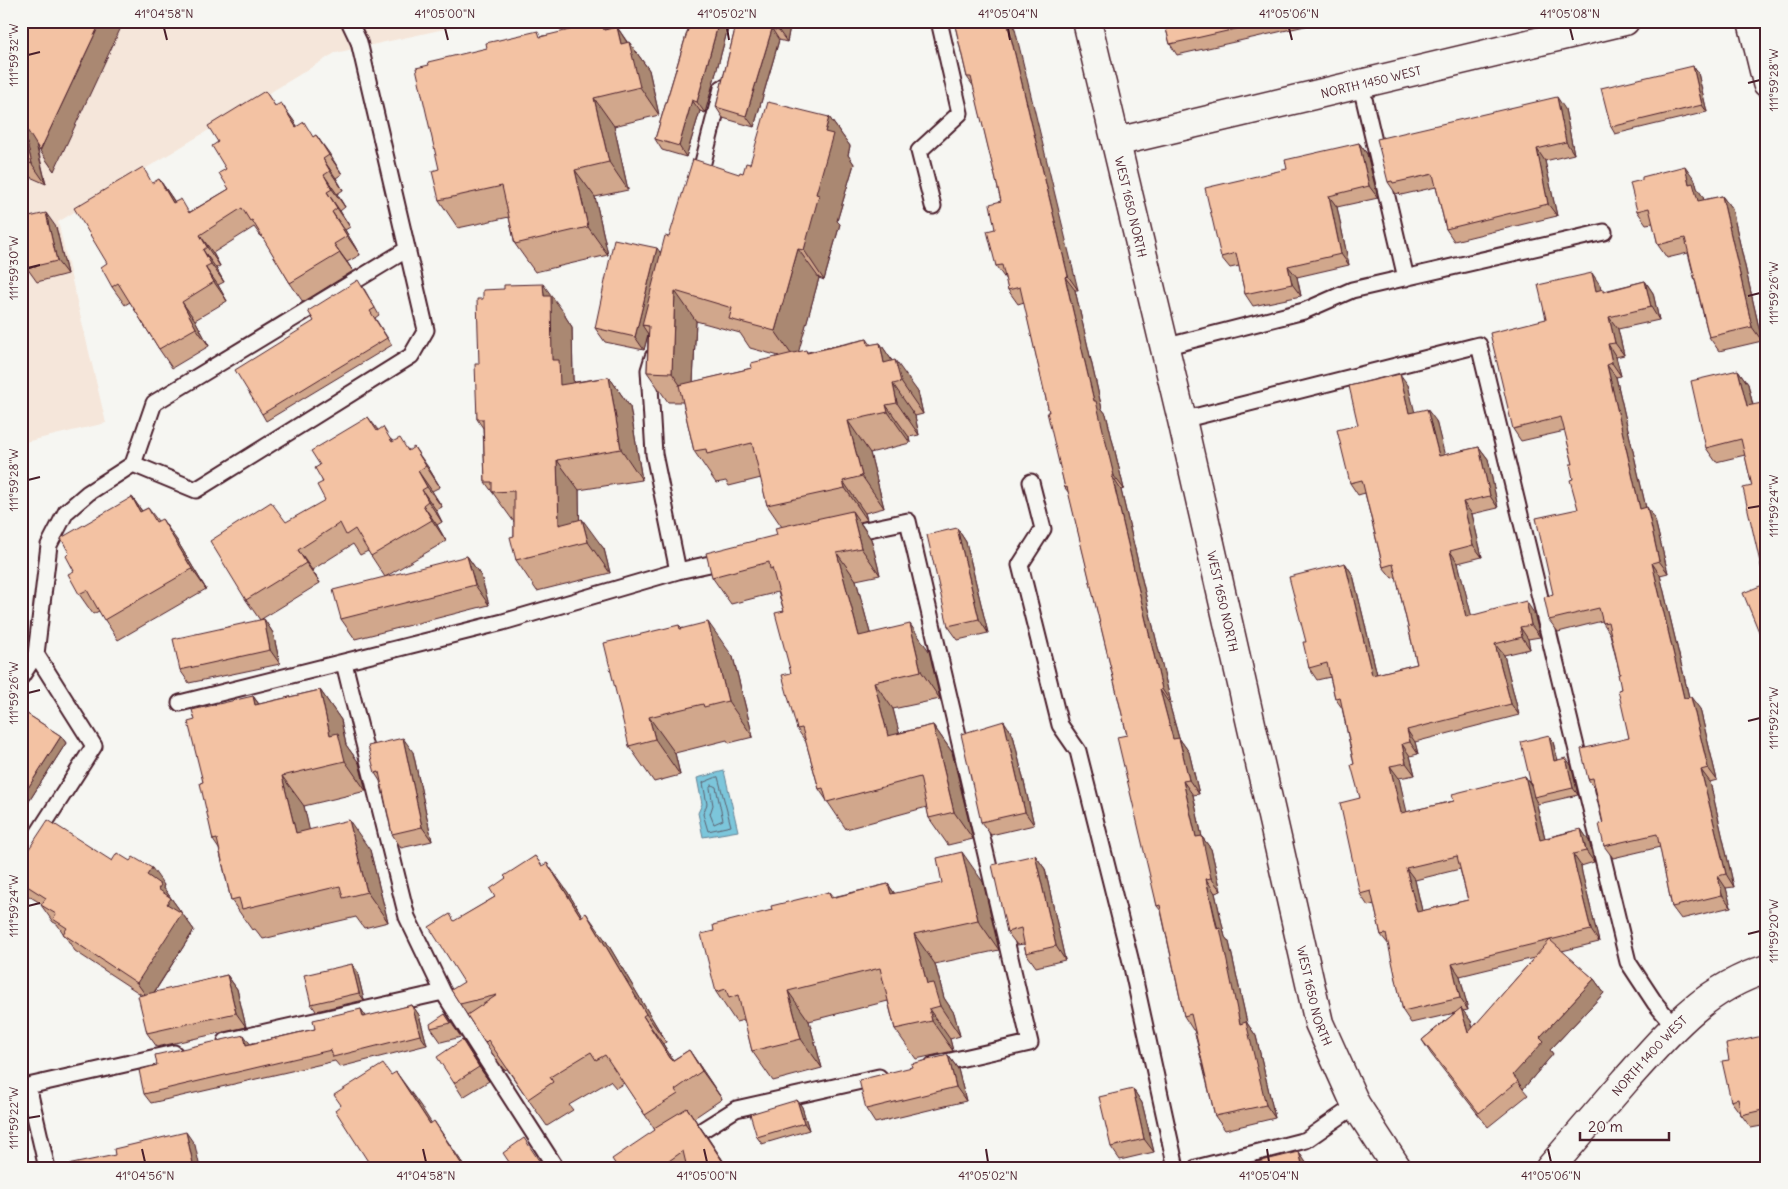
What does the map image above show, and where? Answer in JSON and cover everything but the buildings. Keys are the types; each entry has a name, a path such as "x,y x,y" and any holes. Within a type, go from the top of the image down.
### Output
{"street":[{"name":"WEST 1650 NORTH","path":"1087,21 1182,420 1319,1022 1356,1105 1397,1168"},
{"name":"NORTH 1450 WEST","path":"1116,142 1361,86 1625,21"},
{"path":"1752,21 1767,83"},
{"name":"NORTH 1400 WEST","path":"1559,1165 1674,1026 1717,992 1748,975 1767,969"}],"lane":[{"path":"133,464 196,490 411,356 426,330 359,42 349,21"},
{"path":"933,206 919,151 960,113 939,21"},
{"path":"693,201 724,78"},
{"path":"1361,86 1406,278"},
{"path":"1164,347 1304,311 1352,290 1604,232"},
{"path":"21,677 36,654 49,545 66,512 88,493 133,464 154,403 406,250"},
{"path":"657,342 649,370 654,454 678,571"},
{"path":"1182,420 1478,345 1628,962 1655,1004 1674,1026"},
{"path":"1031,482 1043,529 1020,565 1060,725 1078,751 1130,958 1176,1168"},
{"path":"827,538 908,521 1030,1043 916,1068"},
{"path":"180,703 344,664 503,622 678,571 743,557"},
{"path":"21,860 94,746 36,654"},
{"path":"344,664 407,917 443,992 556,1168"},
{"path":"208,1045 443,992"},
{"path":"46,1168 28,1086 189,1049"},
{"path":"674,1148 736,1109 898,1073"},
{"path":"1196,1168 1306,1140 1356,1105"}],"shaded area":[{"path":"21,21 481,21 335,53 58,222 106,423 21,443"}],"water":[{"path":"724,771 738,831 703,837 698,813 702,804 697,778"}]}
